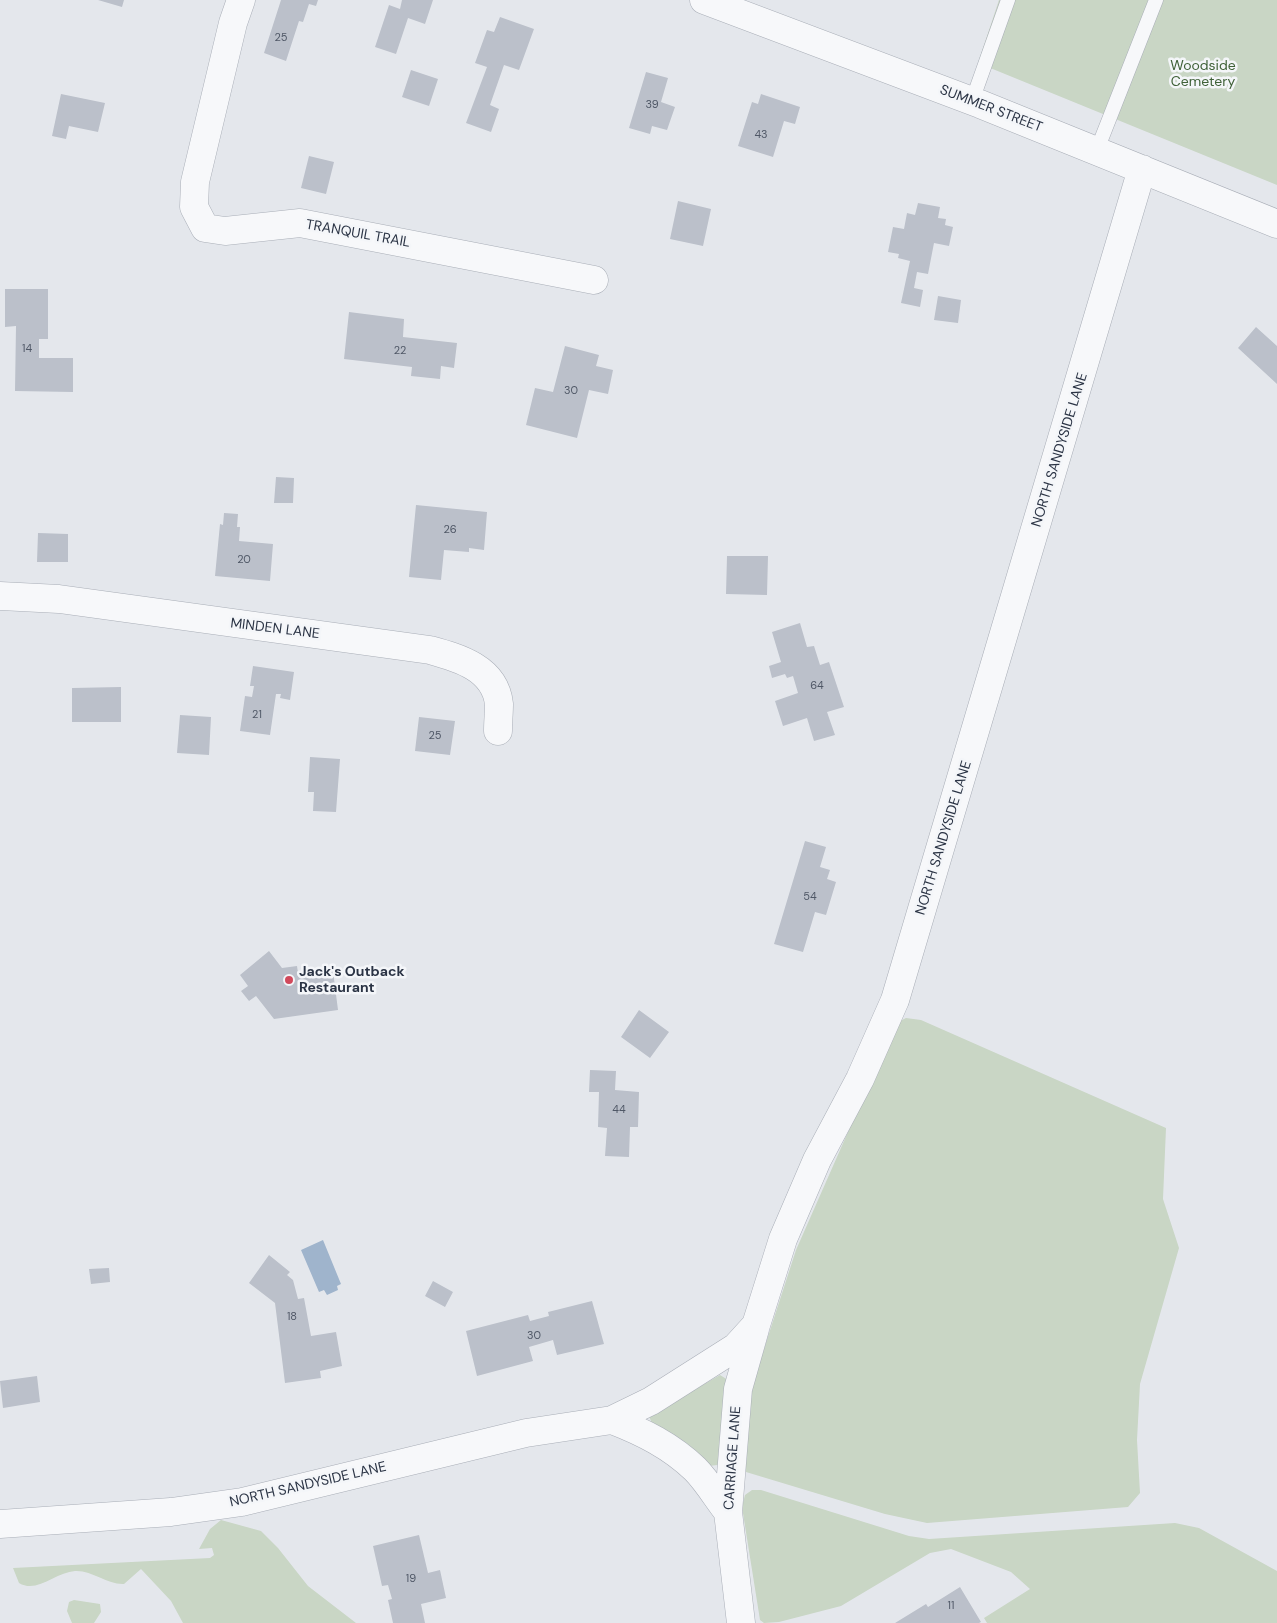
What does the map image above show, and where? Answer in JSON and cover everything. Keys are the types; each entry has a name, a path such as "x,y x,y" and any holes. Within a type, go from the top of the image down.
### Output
{"street":[{"name":"TRANQUIL TRAIL","path":"241,0 233,23 195,182 194,207 205,228 225,231 300,223 594,280"},
{"name":"SUMMER STREET","path":"704,0 972,101 1277,224"},
{"name":"NORTH SANDYSIDE LANE","path":"0,1524 171,1512 226,1504 288,1492 526,1432 612,1420 651,1402 736,1347 756,1325 784,1239 817,1160 860,1079 895,1000 1142,169"},
{"name":"MINDEN LANE","path":"0,596 58,599 430,650 474,666 485,675 494,688 499,703 498,731"},
{"name":"CARRIAGE LANE","path":"741,1623 728,1512 738,1388 756,1325"},
{"name":"NORTH SANDYSIDE LANE","path":"612,1420 641,1431 668,1447 696,1470 728,1512"}],"lane":[{"path":"972,101 1008,0"},
{"path":"1097,150 1156,0"}],"green space":[{"name":"Woodside Cemetery","path":"999,0 1277,0 1277,185 978,63"},
{"path":"906,1018 921,1020 1166,1128 1163,1199 1179,1248 1140,1384 1137,1440 1140,1493 1128,1507 927,1523 885,1514 746,1472 744,1453 753,1383 796,1250 896,1023"},
{"path":"720,1375 728,1380 722,1461 718,1465 708,1466 653,1426 649,1416"},
{"path":"752,1490 761,1490 909,1536 929,1539 1175,1523 1199,1528 1277,1571 1277,1623 987,1623 984,1618 1030,1589 1011,1572 951,1549 930,1553 841,1606 779,1622 764,1623 760,1620 742,1507 745,1495"},
{"path":"221,1520 261,1531 278,1548 308,1586 356,1623 183,1623 171,1601 141,1569 124,1584 118,1584 81,1571 75,1571 40,1584 26,1586 19,1583 13,1568 210,1558 214,1555 212,1548 199,1549 210,1529"},
{"path":"74,1600 100,1604 101,1612 94,1623 72,1623 67,1611 69,1602"}],"water":[{"path":"323,1240 341,1284 337,1286 338,1290 327,1295 324,1290 319,1292 301,1250"}],"building":[{"path":"98,0 124,0 122,7"},
{"path":"281,0 318,0 316,6 309,4 303,22 299,21 286,61 264,53"},
{"path":"402,0 433,0 425,24 408,18 396,54 375,47 389,5 400,9"},
{"path":"500,17 534,29 519,70 504,65 490,105 499,109 491,132 466,123 487,67 475,63 487,30 494,32"},
{"path":"411,70 438,79 429,106 402,97"},
{"path":"646,72 668,78 661,102 675,107 667,130 652,126 650,134 629,128"},
{"path":"61,94 105,103 98,132 69,126 66,139 52,136"},
{"path":"761,94 800,107 795,124 784,121 773,157 738,146 752,102 758,104"},
{"path":"309,156 334,162 326,194 301,188"},
{"path":"678,201 711,209 703,246 670,239"},
{"path":"918,203 940,207 938,218 946,219 945,225 953,227 949,246 934,243 928,274 917,272 914,288 923,290 920,307 901,303 910,261 898,258 899,254 888,252 893,227 904,229 907,213 915,215"},
{"path":"5,289 48,289 48,339 39,339 39,358 73,358 73,392 15,391 16,326 5,327"},
{"path":"938,296 961,300 958,323 934,320"},
{"path":"349,312 404,319 403,337 457,343 454,368 441,366 440,379 411,376 412,367 344,359"},
{"path":"1256,327 1277,346 1277,384 1238,348"},
{"path":"565,346 599,355 596,366 613,370 608,394 589,390 577,438 526,425 535,388 553,392"},
{"path":"276,477 294,478 293,503 274,503"},
{"path":"416,505 487,512 484,550 469,548 469,552 444,550 441,580 409,577"},
{"path":"224,513 238,514 237,527 240,527 239,541 273,544 270,581 215,576 220,524 223,525"},
{"path":"38,533 68,534 68,562 37,562"},
{"path":"727,556 768,556 767,595 726,594"},
{"path":"800,623 807,647 814,646 820,665 829,662 844,707 827,712 835,735 814,741 807,718 783,726 775,701 798,693 793,676 787,678 785,674 772,678 769,666 781,662 772,632"},
{"path":"253,666 294,672 290,700 280,698 281,694 276,694 270,735 240,731 245,696 252,697 254,686 250,686"},
{"path":"121,687 121,722 72,722 72,688"},
{"path":"180,715 211,717 209,755 177,753"},
{"path":"419,717 455,721 450,755 415,751"},
{"path":"310,757 340,759 336,812 313,811 314,792 308,792"},
{"path":"805,841 826,847 820,867 830,870 827,879 836,882 826,915 815,912 803,952 774,944"},
{"name":"Jack's Outback Restaurant","path":"269,951 282,968 297,966 298,973 333,971 338,1010 274,1019 256,996 249,1001 241,991 248,986 240,975"},
{"path":"639,1010 669,1032 650,1058 621,1037"},
{"path":"590,1070 616,1071 615,1090 639,1092 638,1127 630,1127 629,1157 605,1156 607,1128 598,1127 599,1092 589,1092"},
{"path":"269,1255 290,1272 287,1275 293,1280 298,1299 304,1298 311,1336 336,1332 342,1366 320,1371 321,1378 285,1383 275,1303 249,1283"},
{"path":"109,1268 110,1282 91,1284 89,1269"},
{"path":"433,1281 453,1292 445,1307 425,1296"},
{"path":"592,1301 604,1344 557,1355 553,1340 529,1347 533,1361 477,1376 466,1331 528,1315 530,1321 549,1316 548,1312"},
{"path":"37,1376 40,1402 3,1408 0,1381"},
{"path":"419,1535 428,1573 440,1570 446,1598 421,1604 425,1623 393,1623 388,1600 392,1599 388,1585 382,1586 373,1546"},
{"path":"960,1587 981,1622 895,1623 926,1604 928,1607"}],"place":[{"name":"Jack's Outback Restaurant","path":"289,980"}]}
